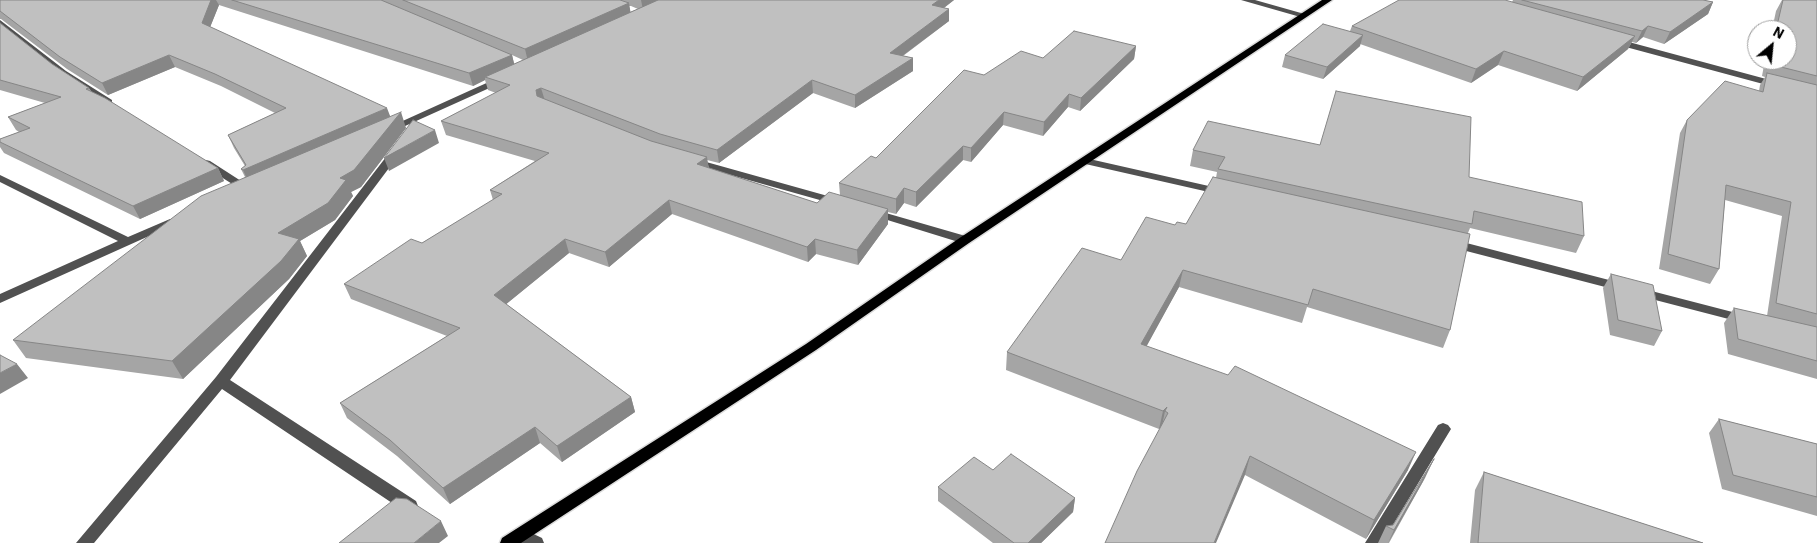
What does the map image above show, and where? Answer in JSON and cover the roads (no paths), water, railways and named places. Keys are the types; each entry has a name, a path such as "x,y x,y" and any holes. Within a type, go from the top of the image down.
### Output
{"main road":[{"path":"514,539 811,347 965,240 1328,0"}],"street":[{"path":"1246,0 1304,15"},
{"path":"0,23 63,73 121,110"},
{"path":"1605,39 1788,88"},
{"path":"381,133 510,75"},
{"path":"84,543 221,381 425,114"},
{"path":"194,155 250,190"},
{"path":"677,156 965,240"},
{"path":"1085,161 1230,193"},
{"path":"0,178 127,241"},
{"path":"0,299 127,241 188,216"},
{"path":"1442,241 1759,323"},
{"path":"221,381 410,506"},
{"path":"1373,543 1443,429"},
{"path":"514,539 536,543"}]}
